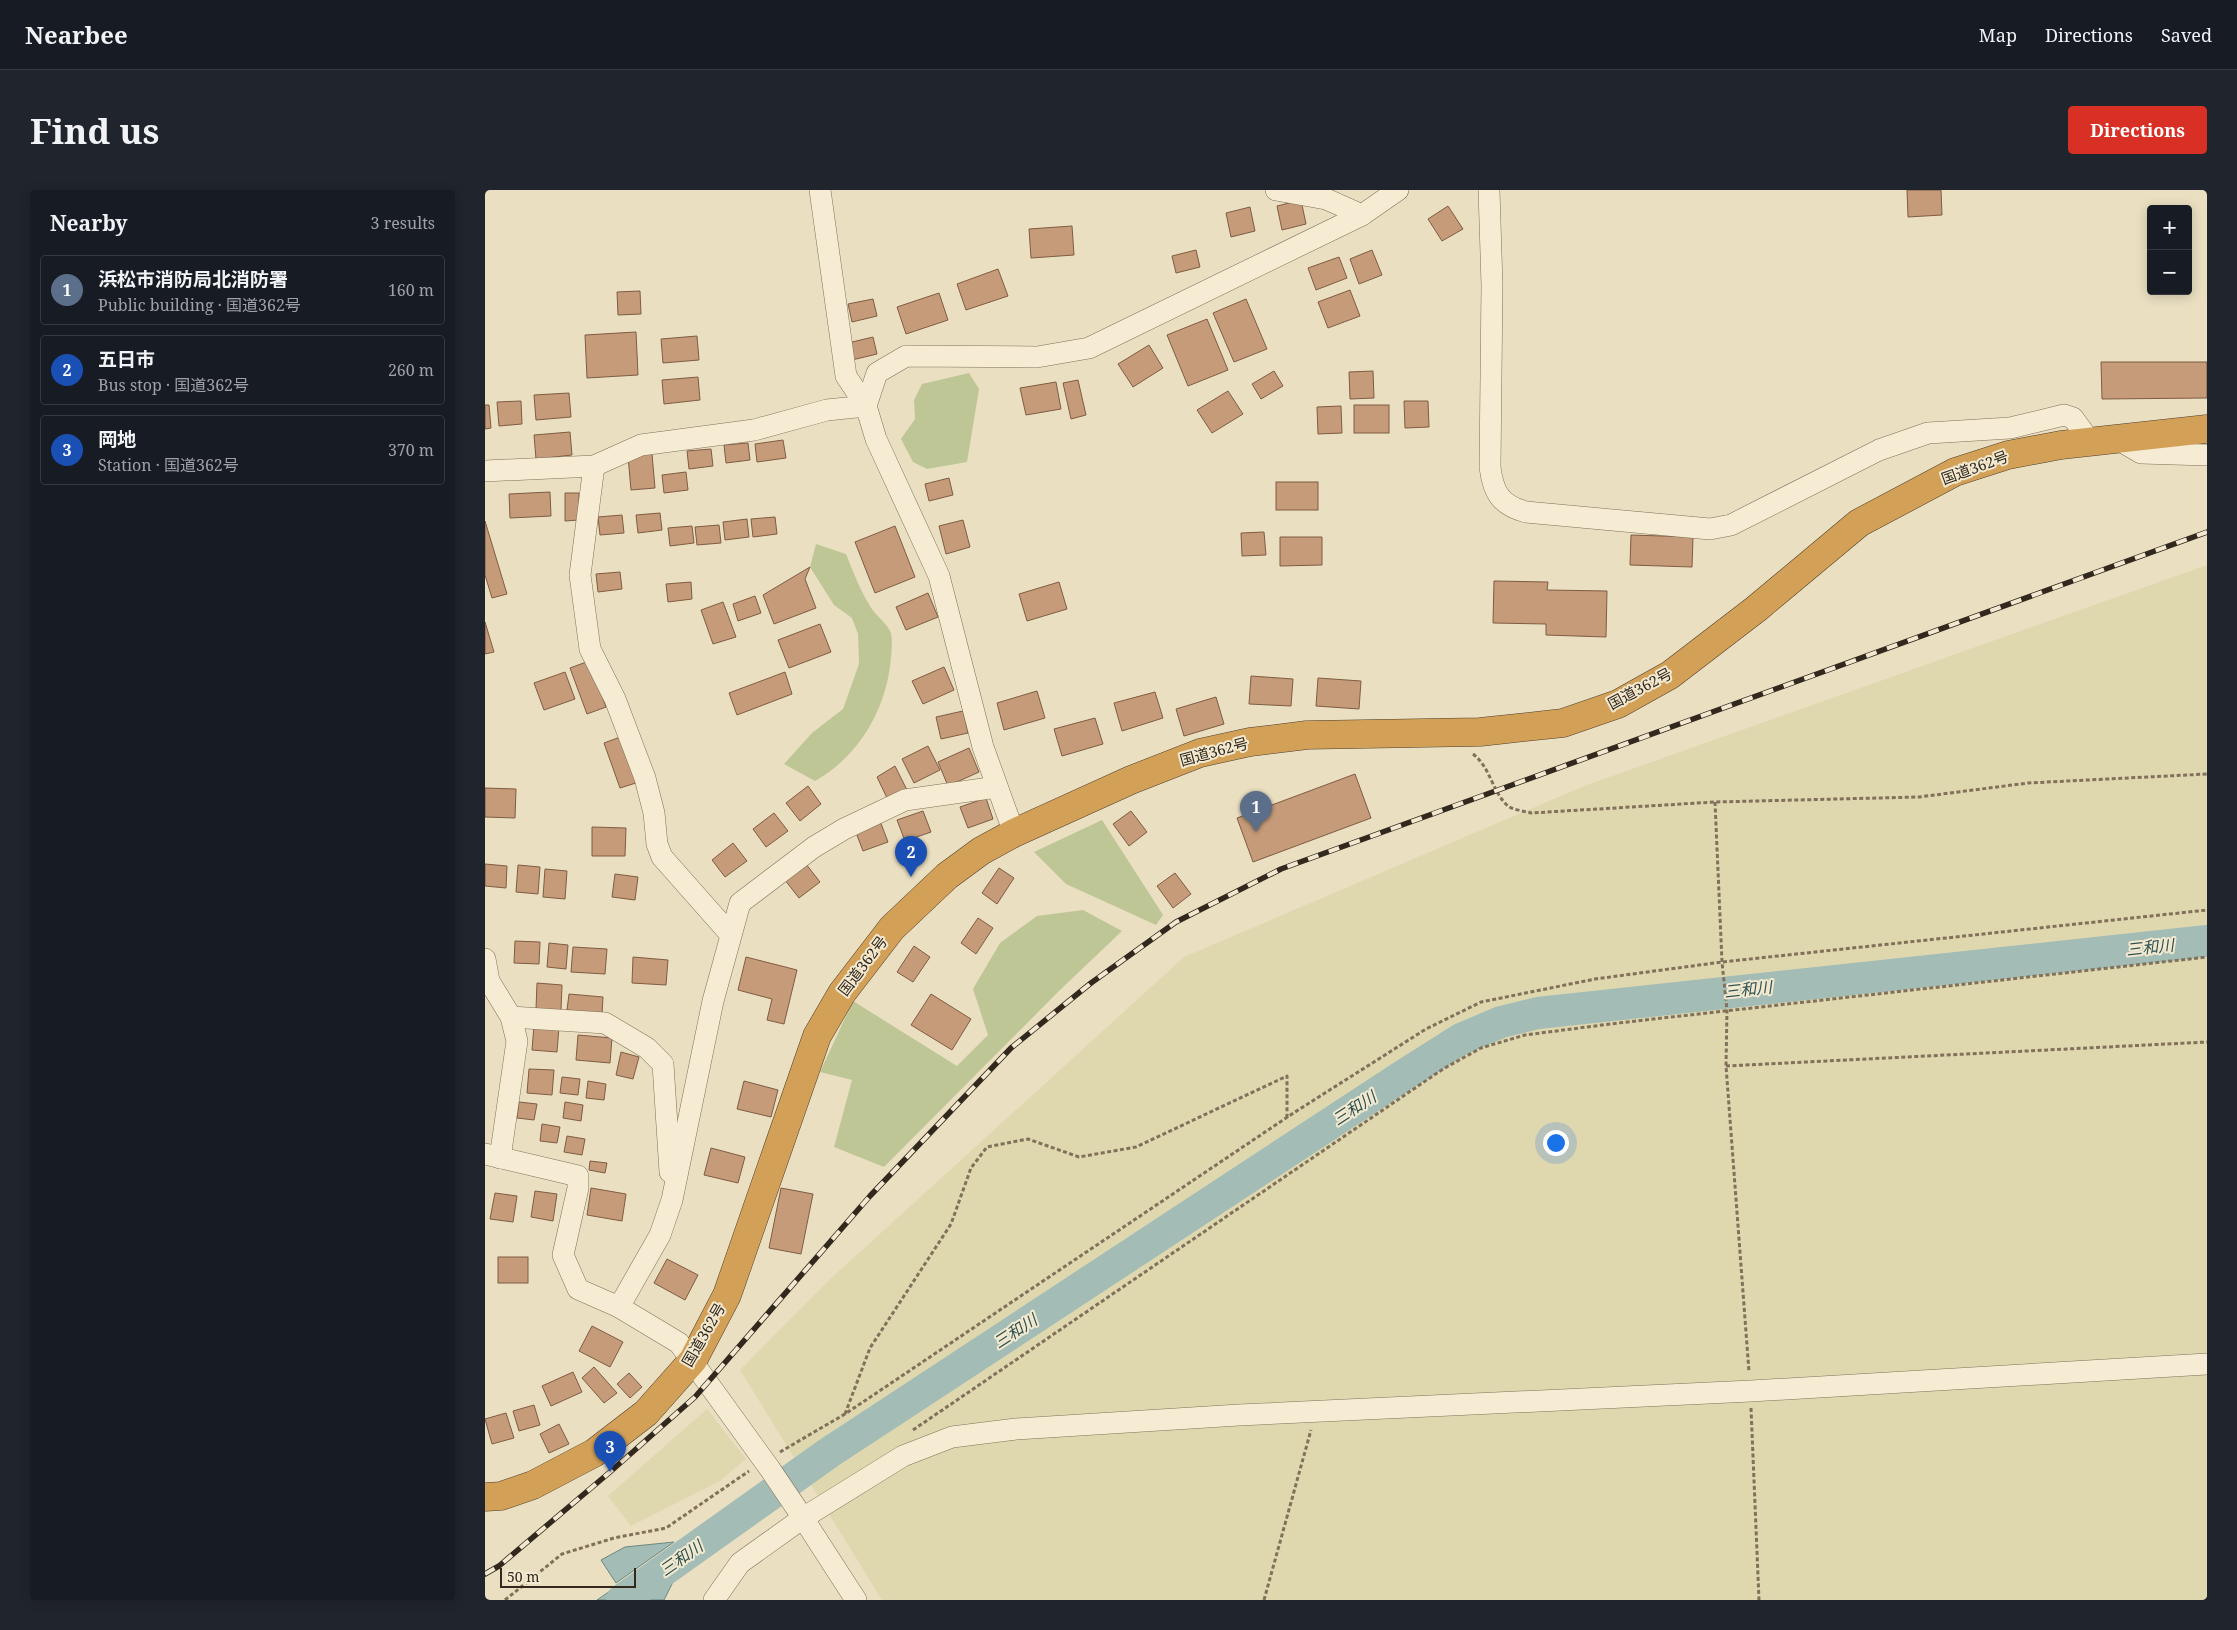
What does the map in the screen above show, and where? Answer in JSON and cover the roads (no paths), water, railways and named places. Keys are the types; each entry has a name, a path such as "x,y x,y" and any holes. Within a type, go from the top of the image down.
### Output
{"highway":[{"name":"国道362号","path":"485,1497 501,1496 533,1485 594,1453 646,1413 693,1360 727,1295 817,1036 842,992 892,928 947,876 981,851 1014,833 1131,780 1201,753 1242,744 1307,735 1480,732 1563,723 1618,704 1678,669 1756,609 1859,523 1955,472 2008,455 2088,442 2207,429"}],"street":[{"path":"820,190 846,376 866,406 876,439 939,576 983,746 1014,833"},
{"path":"1275,190 1326,199 1362,215"},
{"path":"866,406 877,373 906,356 1037,357 1089,348 1362,215 1398,190"},
{"path":"1489,190 1492,285 1490,467 1492,486 1511,508 1526,512 1710,529 1731,525 1879,450 1929,434 2010,428 2064,415 2073,418 2088,442"},
{"path":"485,471 594,466 641,445 754,430 827,410 866,406"},
{"path":"2117,439 2141,453 2207,455"},
{"path":"594,466 580,575 590,649 615,699 645,778 654,813 657,844 662,857 730,934"},
{"path":"619,1307 660,1235 672,1200 713,1001 740,903 814,846 844,829 905,800 997,787"},
{"path":"485,959 489,981 511,1017 517,1041 493,1156 578,1176 578,1188 563,1255 578,1289 619,1307 679,1343 767,1465 856,1600"},
{"path":"511,1017 605,1023 647,1048 663,1064 672,1200"},
{"path":"714,1600 740,1563 798,1512 903,1456 951,1437 1015,1429 1317,1411 1751,1391 2207,1364"}],"water":[{"path":"713,1536 685,1555 675,1577 640,1600 597,1600 681,1542"},
{"path":"674,1542 616,1583 601,1560 625,1547"},
{"path":"673,1582 664,1600 646,1600"}],"waterway":[{"name":"三和川","path":"622,1600 830,1452 1404,1075 1461,1039 1501,1022 1538,1013 2207,941"}],"railway":[{"path":"485,1574 499,1566 695,1397 870,1196 1011,1048 1091,983 1176,922 1281,869 2207,532"}],"place":[{"name":"浜松市消防局北消防署","path":"1256,832"},
{"name":"五日市","path":"911,877"},
{"name":"岡地","path":"610,1472"}]}
